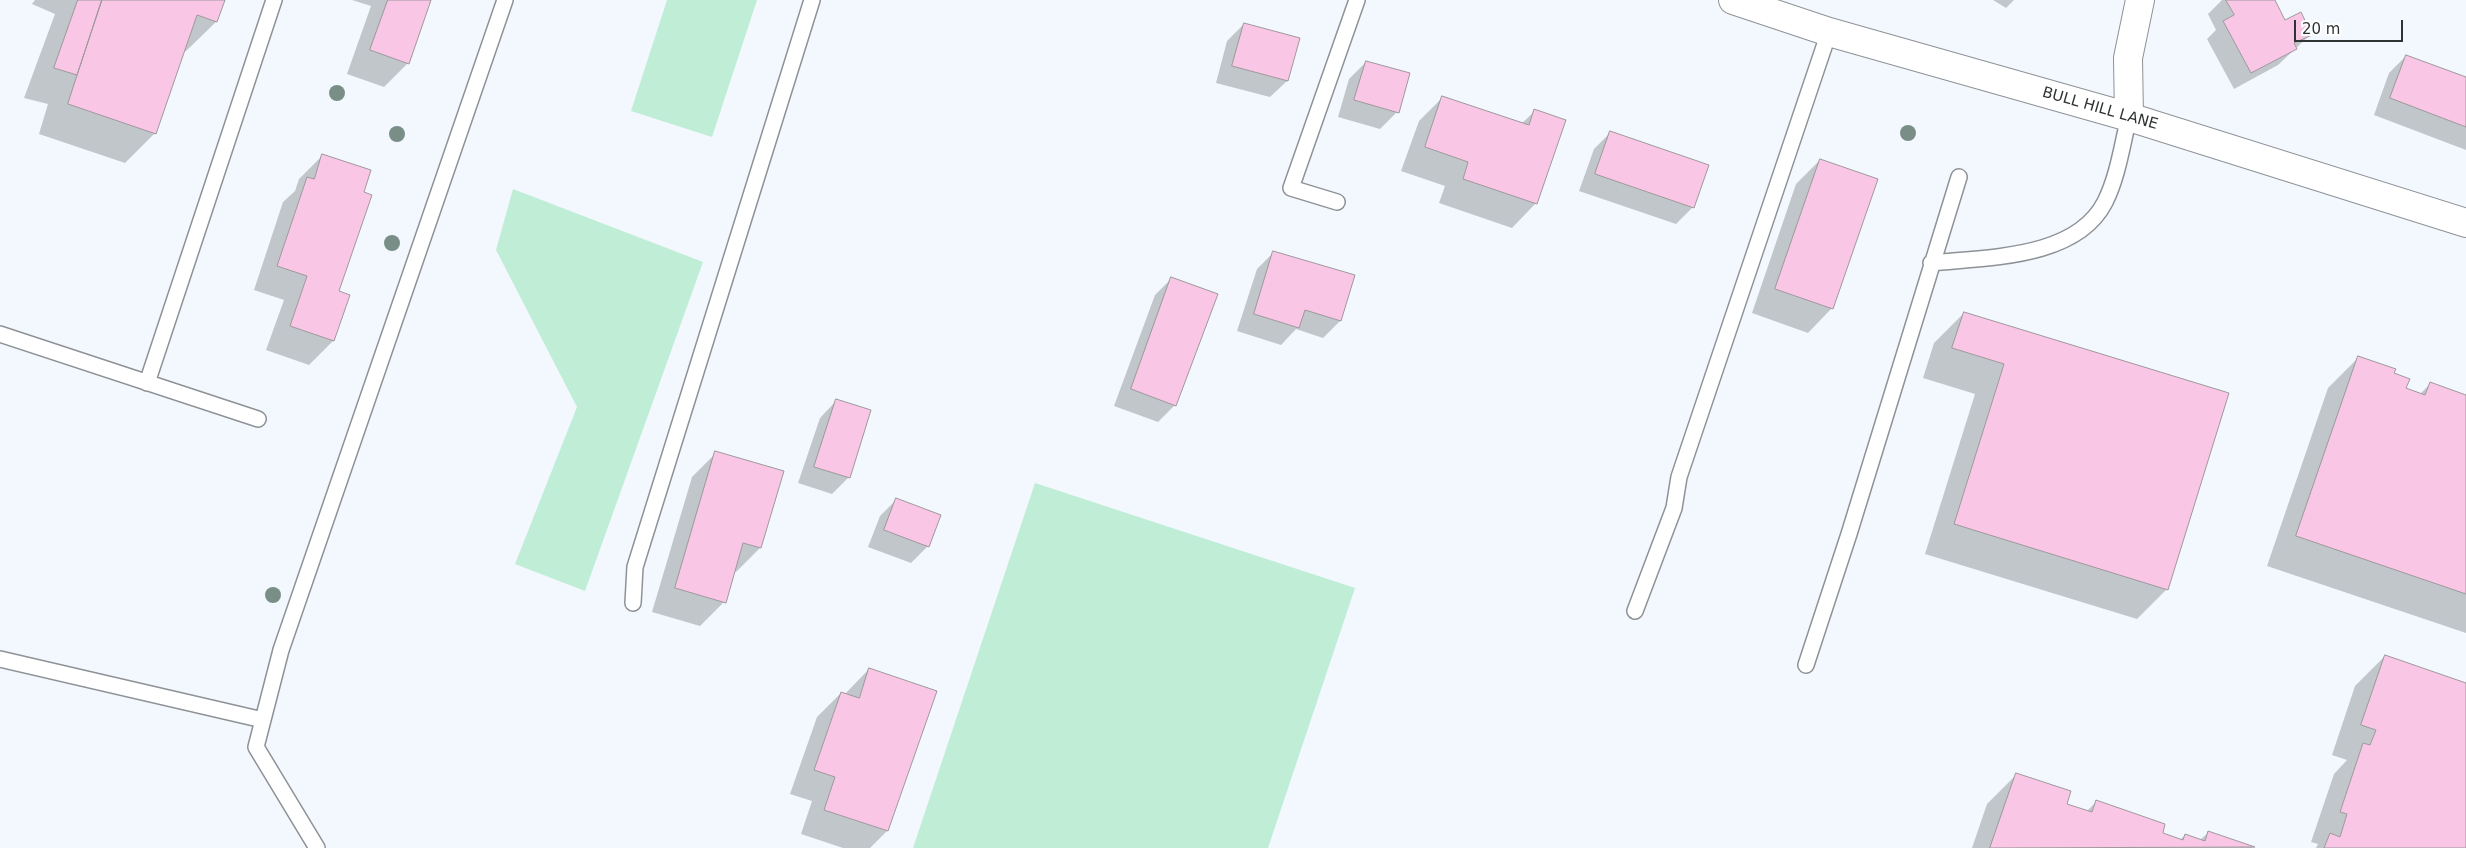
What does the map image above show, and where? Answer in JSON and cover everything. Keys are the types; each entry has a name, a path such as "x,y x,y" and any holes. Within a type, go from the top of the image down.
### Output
{"main road":[{"name":"BULL HILL LANE","path":"1733,0 1828,32 2129,117 2466,223"},
{"path":"2129,117 2128,58 2140,0"}],"lane":[{"path":"147,383 274,0"},
{"path":"317,848 256,747 281,650 506,0"},
{"path":"634,603 635,567 812,0"},
{"path":"1337,202 1291,188 1357,0"},
{"path":"1635,611 1674,508 1679,477 1828,32"},
{"path":"1931,263 2038,250 2057,244 2074,234 2091,220 2104,203 2114,181 2129,117"},
{"path":"1806,665 1849,534 1959,177"},
{"path":"0,334 258,419"},
{"path":"0,658 263,720"}],"green space":[{"path":"667,0 757,0 712,137 631,111"},
{"path":"513,189 703,262 585,591 515,564 577,407 496,250"},
{"path":"1035,483 1355,588 1268,848 913,848"}],"building":[{"path":"78,0 102,0 77,75 54,68"},
{"path":"102,0 225,0 217,22 197,15 156,134 68,104"},
{"path":"388,0 431,0 409,64 370,50"},
{"path":"2226,0 2275,0 2285,20 2301,12 2312,35 2294,43 2297,49 2251,73 2223,21 2234,15"},
{"path":"1244,23 1300,38 1288,81 1232,66"},
{"path":"2406,55 2466,77 2466,127 2390,98"},
{"path":"1366,61 1410,73 1399,113 1354,100"},
{"path":"1442,96 1529,125 1534,109 1566,120 1537,204 1463,179 1468,162 1425,147"},
{"path":"1610,131 1709,165 1694,208 1595,174"},
{"path":"322,154 371,170 364,192 372,195 339,291 350,295 334,341 290,326 307,276 277,266 307,177 314,179"},
{"path":"1820,159 1878,179 1833,309 1775,289"},
{"path":"1273,251 1355,275 1341,321 1305,310 1299,328 1254,314"},
{"path":"1171,277 1218,294 1176,406 1131,389"},
{"path":"1964,312 2229,393 2168,590 1954,524 2004,364 1952,348"},
{"path":"2358,356 2396,369 2394,373 2410,379 2406,388 2425,395 2430,382 2466,395 2466,594 2296,536"},
{"path":"836,399 871,410 850,478 814,467"},
{"path":"715,451 784,471 761,548 743,543 726,603 675,588"},
{"path":"896,498 941,515 929,547 884,530"},
{"path":"2385,655 2466,683 2466,848 2324,848 2330,833 2340,837 2347,814 2340,812 2363,743 2370,745 2376,730 2361,725"},
{"path":"869,668 937,691 888,831 824,810 835,777 814,770 841,692 859,698"},
{"path":"2016,773 2071,791 2067,804 2092,812 2096,800 2165,824 2163,833 2183,840 2185,834 2205,841 2208,831 2255,847 1990,848"}]}
